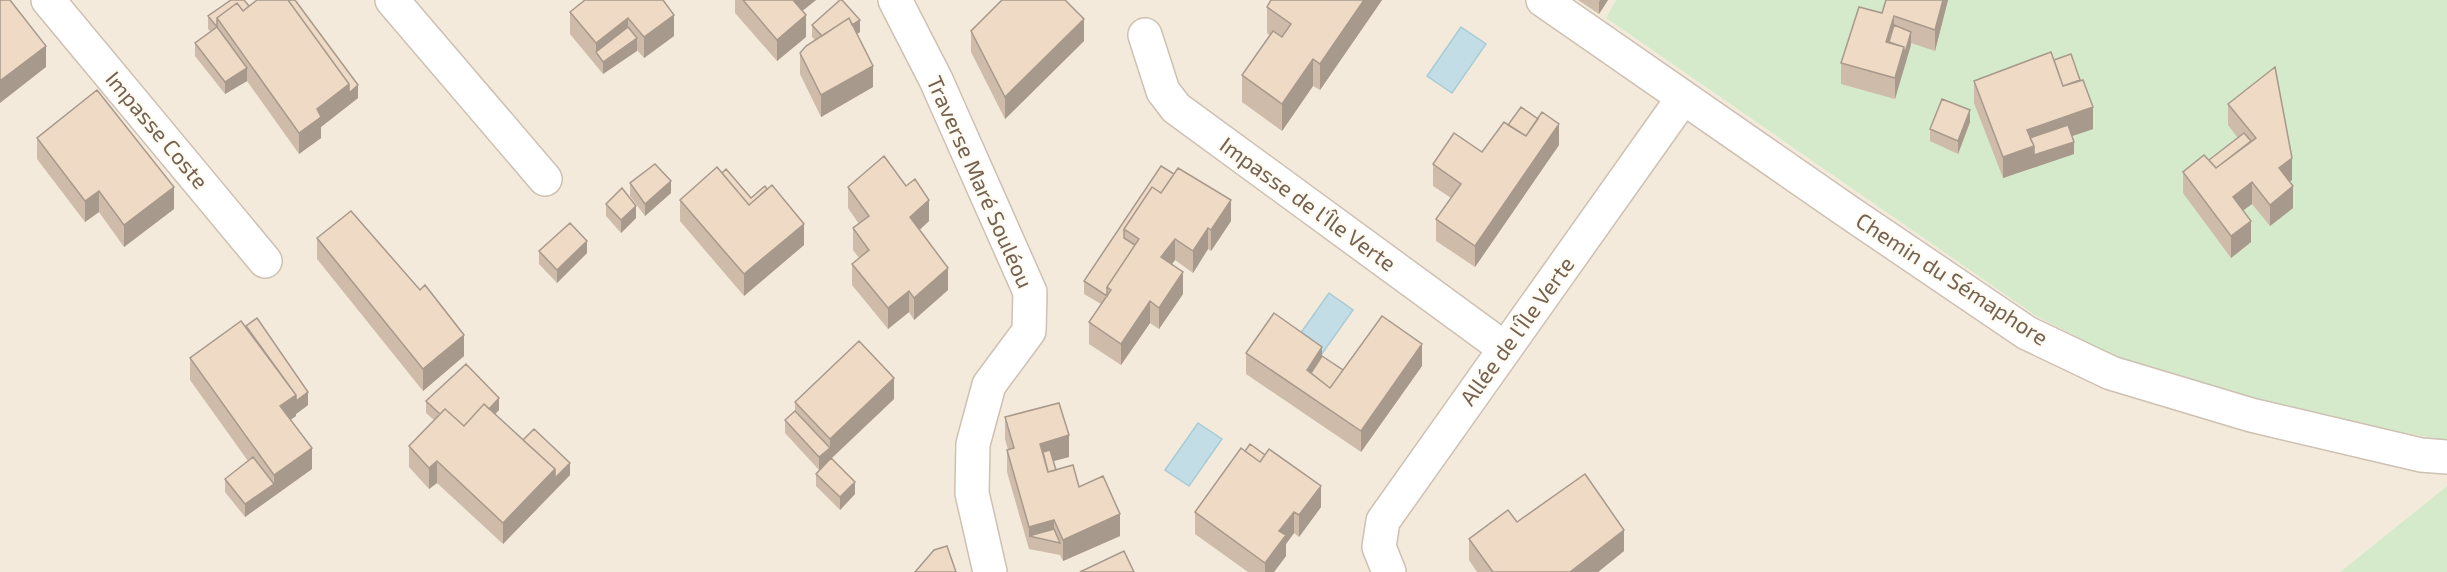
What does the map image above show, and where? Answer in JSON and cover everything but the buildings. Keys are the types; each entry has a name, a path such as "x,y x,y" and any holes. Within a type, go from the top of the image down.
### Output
{"street":[{"name":"Impasse Coste","path":"48,0 265,261"},
{"path":"392,0 545,179"},
{"name":"Traverse Maré Souléou","path":"895,0 936,80 1030,292 1029,331 989,385 974,444 972,493 990,572"},
{"name":"Chemin du Sémaphore","path":"1543,0 2027,333 2104,370 2251,415 2421,455 2447,457"},
{"name":"Impasse de l'Île Verte","path":"1145,35 1163,91 1176,108 1504,348"},
{"name":"Allée de l'Île Verte","path":"1389,572 1379,547 1383,520 1683,98"}],"shaded area":[{"path":"0,0 1616,0 1606,18 2036,316 2253,403 2447,441 2447,486 2340,572 0,572"}],"green space":[{"path":"1616,0 2447,0 2447,441 2253,403 2136,367 2036,316 1606,18"},
{"path":"2447,486 2447,572 2340,572"}],"water":[{"path":"1461,27 1486,44 1452,93 1427,76"},
{"path":"1329,293 1353,310 1319,358 1295,341"},
{"path":"1198,423 1222,439 1189,486 1165,470"}]}
